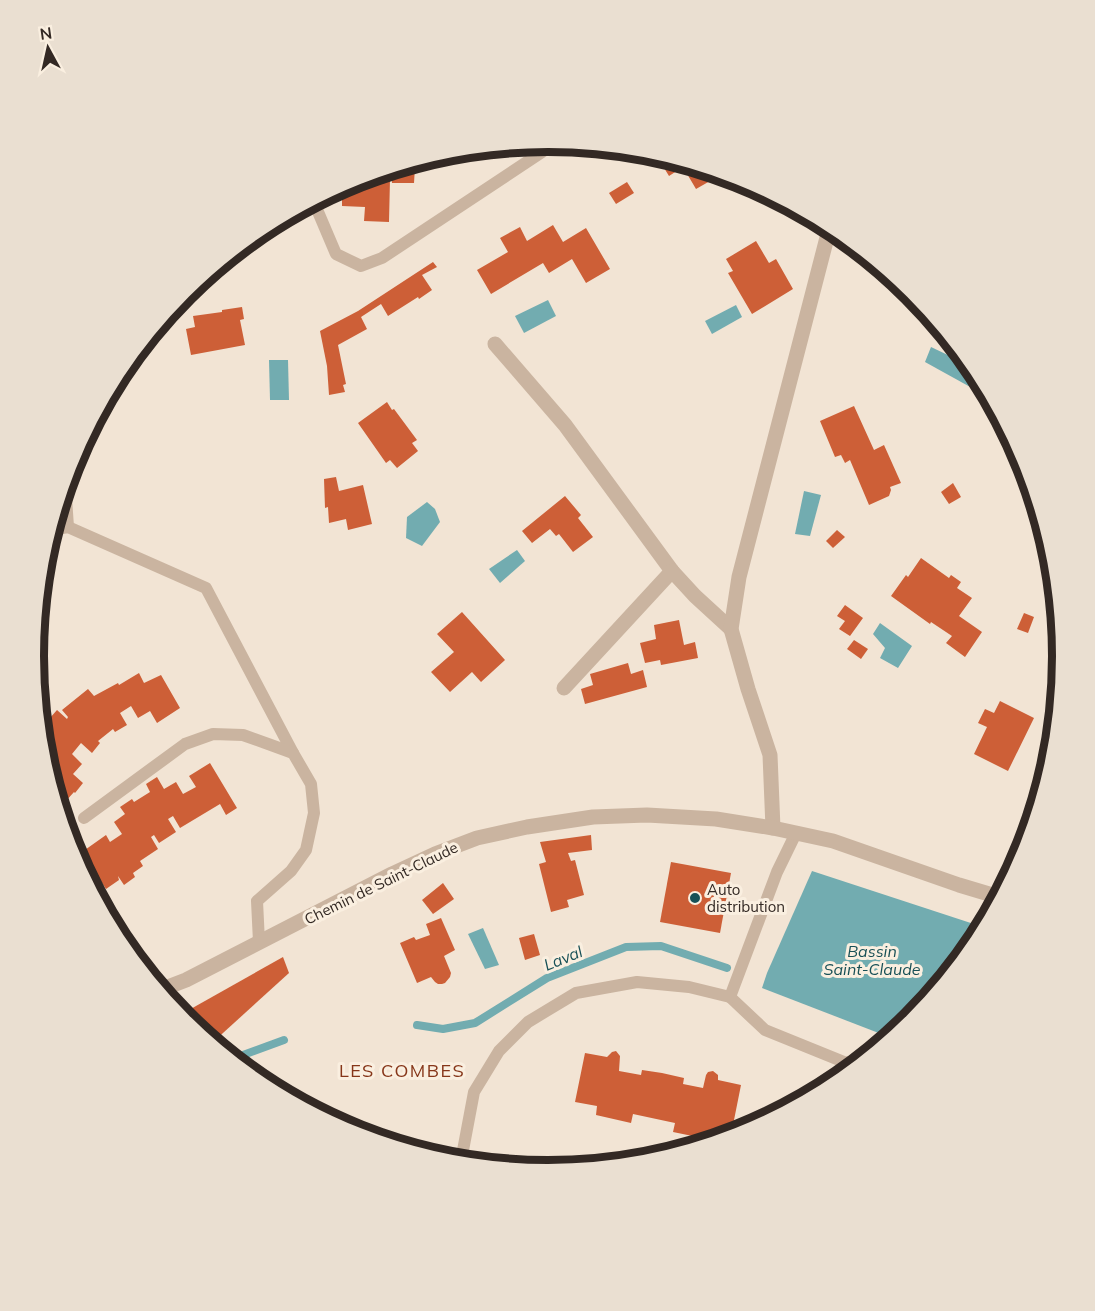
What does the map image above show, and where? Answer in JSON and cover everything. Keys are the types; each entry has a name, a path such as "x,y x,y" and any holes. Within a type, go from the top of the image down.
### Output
{"street":[{"path":"774,828 770,755 731,629 739,578 827,236"},
{"path":"495,344 565,425 672,571 731,629"},
{"path":"564,688 672,571"},
{"name":"Chemin de Saint-Claude","path":"168,987 186,980 435,854 477,838 527,827 593,817 647,814 716,819 774,828 833,841 991,895"}],"lane":[{"path":"316,208 336,254 361,266 382,258 542,152"},
{"path":"67,505 68,527"},
{"path":"60,528 68,527 206,588 311,784 314,813 306,850 291,871 257,901 259,942"},
{"path":"84,818 185,744 213,734 243,735 293,753"},
{"path":"730,998 777,872 796,833"},
{"path":"463,1152 474,1092 499,1051 528,1022 576,993 637,982 689,987 730,998 765,1030 845,1062"}],"water":[{"path":"548,300 556,316 524,333 515,316"},
{"path":"736,305 742,317 712,334 705,321"},
{"path":"931,347 954,358 967,375 973,385 972,388 925,362"},
{"path":"269,360 288,360 289,400 270,400"},
{"path":"804,491 821,495 810,536 795,534"},
{"path":"427,502 435,509 440,522 422,546 406,538 407,517"},
{"path":"517,550 525,561 500,583 489,569"},
{"path":"880,623 912,646 898,668 880,658 885,648 873,634"},
{"name":"Bassin Saint-Claude","path":"812,871 974,924 926,988 880,1034 762,988"},
{"path":"483,928 499,965 485,969 468,934"}],"building":[{"path":"662,165 679,169 669,176"},
{"path":"415,170 414,183 392,183 392,176"},
{"path":"685,171 713,179 696,189"},
{"path":"383,179 390,179 389,222 364,221 365,207 342,206 342,196"},
{"path":"627,182 634,193 616,204 609,193"},
{"path":"553,225 563,242 586,228 610,269 586,283 572,259 549,273 543,263 491,294 477,270 508,252 500,238 520,227 527,241"},
{"path":"756,241 769,263 776,259 793,289 752,314 728,273 733,271 726,259"},
{"path":"433,262 437,267 422,275 432,290 388,316 381,304 361,317 367,329 338,345 346,384 343,385 345,392 329,395 327,366 320,331 358,311"},
{"path":"242,307 244,319 240,320 245,345 191,355 186,329 195,327 193,316"},
{"path":"387,402 417,440 412,443 418,451 397,468 390,460 386,463 358,423"},
{"path":"854,406 874,450 884,445 901,483 890,487 889,496 869,505 850,460 845,463 841,455 835,457 820,421"},
{"path":"336,477 339,491 363,485 372,524 348,530 346,519 329,523 328,507 325,508 324,479"},
{"path":"953,483 961,497 949,504 941,492"},
{"path":"565,496 581,515 578,518 593,537 573,552 559,534 556,536 550,529 532,543 522,531"},
{"path":"837,530 845,537 833,548 826,541"},
{"path":"921,558 949,578 951,575 961,582 957,588 972,598 959,616 982,632 965,657 946,643 952,636 931,622 930,624 891,596"},
{"path":"845,605 863,618 850,636 839,629 845,621 837,616"},
{"path":"462,612 505,660 481,682 472,672 450,692 431,672 454,652 437,634"},
{"path":"1024,613 1034,617 1028,633 1017,629"},
{"path":"679,620 684,645 695,642 698,658 661,665 660,660 645,663 640,643 656,639 654,625"},
{"path":"854,640 868,649 861,659 847,649"},
{"path":"628,663 631,674 643,670 647,687 585,704 581,689 593,685 590,674"},
{"path":"139,673 144,683 161,675 180,708 157,723 150,711 138,718 131,706 120,713 127,725 115,732 113,729 98,741 100,743 92,753 81,743 72,754 82,764 73,774 83,783 65,802 53,754 48,720 57,710 67,719 68,717 62,710 88,689 94,696 118,683 119,685"},
{"path":"1000,701 1034,718 1008,771 974,754 987,727 978,723 985,709 994,713"},
{"path":"210,763 237,808 226,815 220,804 180,828 173,816 168,819 176,832 159,843 154,835 151,837 158,849 140,861 143,866 133,873 135,877 124,885 118,876 119,880 106,889 83,851 106,835 110,842 122,834 114,822 125,814 120,807 150,792 146,784 157,777 164,789 176,782 183,794 196,787 189,776"},
{"path":"591,835 592,850 568,853 571,861 575,860 584,895 567,900 569,907 551,912 539,864 546,862 540,842"},
{"name":"Auto distribution","path":"671,862 731,873 720,933 660,922"},
{"path":"443,883 454,899 433,914 422,900"},
{"path":"441,918 455,950 444,956 451,973 450,977 442,984 438,984 431,977 417,983 400,943 414,937 416,940 430,935 426,924"},
{"path":"534,934 540,955 525,960 519,938"},
{"path":"283,957 289,973 219,1037 189,1010"},
{"path":"616,1051 620,1056 619,1071 641,1075 642,1070 662,1073 684,1078 683,1084 703,1088 706,1075 713,1071 718,1075 718,1080 741,1085 733,1124 696,1137 673,1132 675,1123 633,1114 631,1123 596,1115 597,1106 575,1102 585,1053 607,1057"}],"waterway":[{"name":"Laval","path":"417,1025 443,1029 475,1023 547,978 626,947 661,946 727,968"},
{"name":"Laval","path":"242,1055 284,1040"}],"place":[{"name":"Auto distribution","path":"695,898"}],"district":[{"name":"LES COMBES","path":"402,1070"}]}
